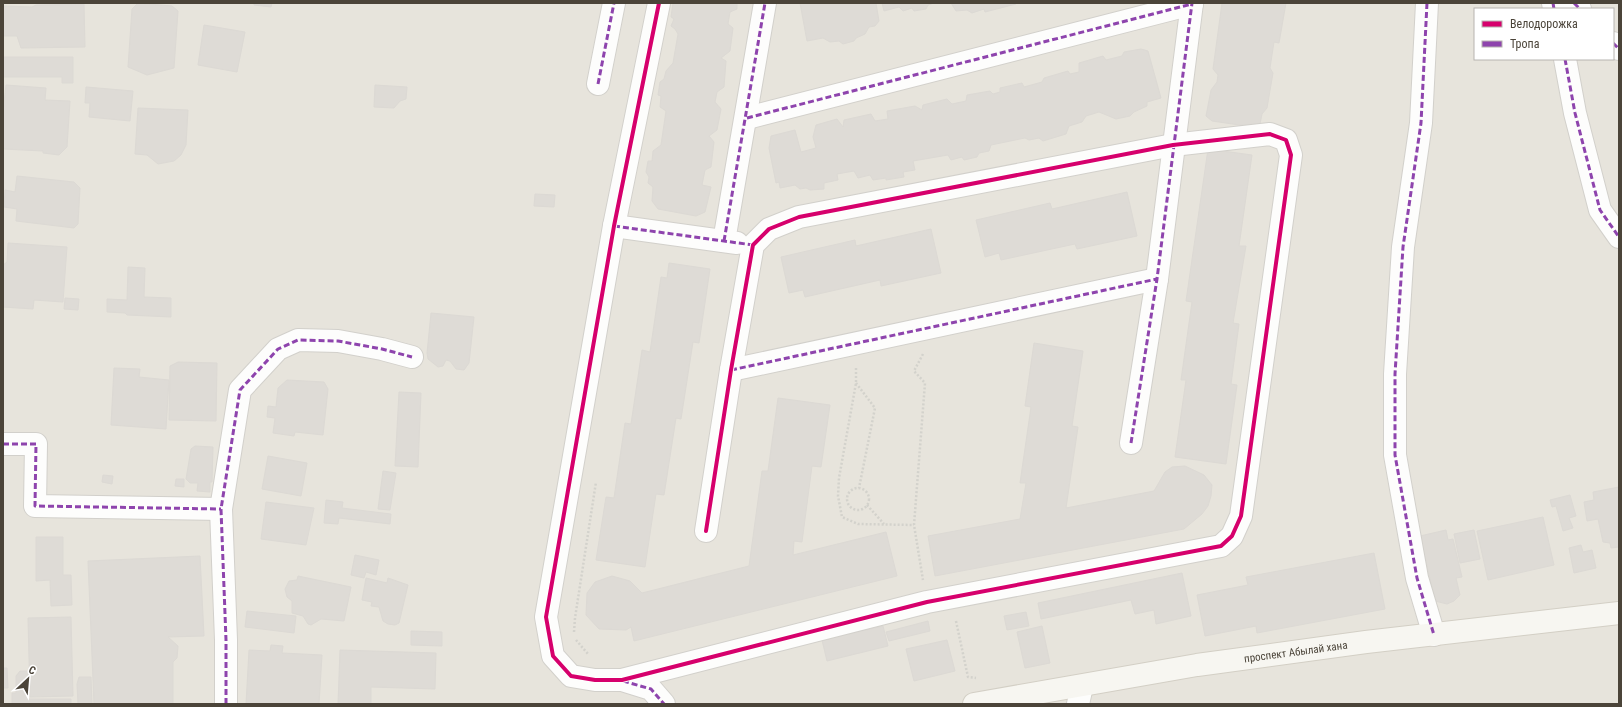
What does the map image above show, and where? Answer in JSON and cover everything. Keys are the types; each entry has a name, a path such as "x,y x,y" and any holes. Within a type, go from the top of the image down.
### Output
{"main road":[{"name":"проспект Абылай хана","path":"982,702 1080,695 1197,665 1619,613"}],"street":[{"path":"598,84 614,3"},
{"path":"659,3 614,226 546,617 553,656 571,676 595,680 622,680 927,602 1221,546 1232,536 1241,516 1292,154 1286,140 1270,134 1173,145 799,216 769,229 753,246 731,370 706,532"},
{"path":"724,241 747,118 765,3"},
{"path":"747,118 1192,3 1156,279 1131,443"},
{"path":"1427,3 1421,124 1403,247 1395,374 1395,454 1416,578 1434,635"},
{"path":"1565,60 1575,113 1600,210 1619,237"},
{"path":"614,226 753,246"},
{"path":"731,370 1156,279"},
{"path":"226,704 226,640 221,509 240,390 278,349 298,340 338,341 382,348 412,357"},
{"path":"3,444 36,444 35,506 221,509"},
{"path":"622,680 651,689 664,704"}],"path":[{"path":"928,328 922,355 914,371 925,383 914,526 927,602 956,617 968,677 984,679 982,702"},
{"path":"857,343 856,383 839,478 838,496 842,517 858,524 914,526"},
{"path":"856,383 875,408 859,488"},
{"path":"591,657 574,638 575,618 597,476"},
{"path":"868,505 859,510 850,506 847,502 849,492 859,488 864,490 868,494 868,505 884,524"}],"shaded area":[{"path":"3,3 1619,3 1619,704 3,704"}],"building":[{"path":"138,3 172,6 178,11 174,68 147,75 128,67 132,9"},
{"path":"254,3 272,3 271,7 254,5"},
{"path":"673,3 737,3 737,9 730,12 728,24 733,28 730,51 721,58 726,61 724,87 717,92 715,102 721,109 717,130 709,136 714,142 711,167 705,170 702,185 711,187 705,212 696,216 658,209 652,201 653,187 648,183 649,177 646,172 648,161 652,161 653,151 661,145 666,111 660,107 661,96 658,95 660,82 664,79 666,71 673,63 678,34 671,26 674,19 671,17"},
{"path":"800,3 876,3 879,21 875,26 869,27 865,34 856,38 854,41 843,44 839,41 830,42 823,38 807,41"},
{"path":"882,3 934,3 928,5 926,9 914,11 912,8 903,11 899,7 884,11"},
{"path":"951,3 1016,4 985,12 984,9 972,13 967,10 956,11"},
{"path":"1222,3 1286,3 1279,43 1274,42 1270,68 1273,73 1267,108 1262,114 1260,124 1253,127 1212,121 1206,116 1211,90 1217,82 1218,75 1213,69"},
{"path":"84,4 85,47 21,48 17,36 3,36 3,6 32,7 36,5"},
{"path":"204,25 245,32 237,72 198,65"},
{"path":"1141,49 1148,51 1161,98 1147,102 1147,106 1134,112 1130,116 1116,119 1099,112 1086,116 1082,122 1069,126 1066,134 1043,141 1039,138 1029,140 1025,138 991,145 989,151 979,153 977,157 964,160 962,157 951,160 948,155 913,161 915,170 903,172 904,177 886,180 886,178 873,180 870,175 858,178 854,171 837,174 838,180 824,183 824,189 810,190 806,188 800,189 795,185 780,188 779,182 776,183 769,148 771,136 795,130 801,152 816,148 813,137 816,125 837,119 843,127 844,120 871,114 875,121 888,119 887,111 915,106 922,110 923,105 947,99 952,104 966,101 967,95 990,91 993,94 1000,92 1000,88 1022,83 1024,87 1042,82 1044,78 1068,71 1070,74 1079,72 1079,63 1103,56 1106,60 1122,56 1124,52"},
{"path":"3,57 73,57 73,83 62,83 62,77 3,77"},
{"path":"6,85 46,88 45,100 70,101 67,147 59,155 43,153 43,151 3,149 3,111"},
{"path":"375,85 407,87 406,99 400,101 394,108 374,107"},
{"path":"86,87 133,91 130,121 89,117 90,103 85,103"},
{"path":"138,108 188,110 186,145 181,155 174,161 158,164 147,155 135,154"},
{"path":"1208,149 1252,155 1239,246 1246,246 1233,323 1239,324 1231,384 1237,385 1226,464 1175,457 1186,380 1181,380 1192,302 1186,301"},
{"path":"17,176 74,182 80,188 78,224 74,228 16,221 17,209 4,207 5,190 15,192"},
{"path":"1127,192 1137,236 1077,249 1075,244 1001,260 999,253 985,257 976,220 1050,203 1052,209"},
{"path":"535,194 555,195 554,207 534,206"},
{"path":"931,229 941,273 881,286 880,280 805,297 803,290 789,293 781,257 855,240 856,246"},
{"path":"8,243 67,247 63,302 34,300 33,309 3,307 3,265 7,262"},
{"path":"669,263 710,269 699,343 693,342 681,419 676,418 664,495 656,494 645,567 596,560 606,497 614,498 625,423 631,424 642,350 650,352 661,277 667,278"},
{"path":"128,267 145,268 144,297 171,298 171,317 127,315 125,313 107,312 107,299 127,300"},
{"path":"65,298 79,299 78,310 64,309"},
{"path":"431,313 474,317 469,363 464,370 456,369 450,361 446,360 443,366 438,367 428,359 427,353"},
{"path":"1034,343 1083,351 1072,426 1078,427 1066,508 1154,491 1165,472 1172,467 1185,466 1204,475 1212,485 1208,506 1202,514 1184,529 935,576 928,536 1020,519 1026,483 1020,483 1031,407 1025,406"},
{"path":"178,362 217,363 216,421 169,420 170,366"},
{"path":"114,368 140,369 139,377 169,380 166,429 111,425"},
{"path":"287,380 324,382 328,389 323,435 295,432 294,436 273,433 275,418 267,417 268,406 276,407 278,388"},
{"path":"399,392 421,393 418,467 395,466"},
{"path":"778,398 830,405 821,467 812,466 802,542 794,541 793,555 886,532 897,576 634,641 631,627 626,630 599,629 586,615 587,593 595,582 612,576 630,581 642,593 749,566 762,471 768,471"},
{"path":"195,446 213,447 212,482 210,482 210,492 197,491 198,483 190,483 186,479 191,449"},
{"path":"268,456 307,463 301,496 262,489"},
{"path":"383,471 396,473 390,510 378,509"},
{"path":"103,475 113,476 112,484 102,482"},
{"path":"176,479 184,479 184,487 175,486"},
{"path":"1619,487 1619,547 1611,548 1610,543 1603,542 1598,519 1587,521 1584,502 1594,500 1593,492"},
{"path":"1570,495 1576,516 1569,518 1573,528 1563,531 1556,506 1552,507 1550,500"},
{"path":"326,500 343,502 342,508 391,514 390,524 339,518 338,524 324,523"},
{"path":"266,502 314,508 306,545 261,539"},
{"path":"1543,517 1554,565 1488,580 1477,531"},
{"path":"1446,530 1448,540 1453,539 1462,577 1456,578 1460,595 1454,601 1447,604 1435,601 1420,536"},
{"path":"1474,530 1480,559 1460,563 1454,534"},
{"path":"36,537 63,537 63,575 71,575 72,605 51,606 50,580 36,581"},
{"path":"1581,545 1583,552 1592,550 1596,568 1574,573 1569,548"},
{"path":"1374,553 1385,609 1257,633 1256,626 1205,636 1197,595 1248,585 1246,577"},
{"path":"355,555 379,560 376,575 366,572 364,578 351,575"},
{"path":"200,556 204,636 168,637 178,646 177,658 173,662 173,704 94,704 88,561"},
{"path":"1182,573 1191,616 1156,624 1154,610 1135,614 1131,600 1041,619 1038,603"},
{"path":"298,576 351,587 344,621 321,619 311,625 308,624 303,616 292,613 292,601 287,597 285,589 289,581 297,580"},
{"path":"366,578 387,583 388,578 408,585 399,623 395,625 388,624 383,621 379,607 371,606 372,602 362,600"},
{"path":"247,611 296,616 294,633 245,627"},
{"path":"1026,612 1029,626 1007,630 1004,616"},
{"path":"71,617 73,696 30,697 28,618"},
{"path":"928,621 930,631 889,641 886,632"},
{"path":"883,626 888,646 827,661 822,640"},
{"path":"1042,626 1050,663 1025,668 1017,632"},
{"path":"411,631 442,632 442,646 411,645"},
{"path":"947,640 955,671 914,681 906,649"},
{"path":"271,645 283,646 282,653 322,655 319,704 246,704 249,650 270,651"},
{"path":"340,650 436,653 435,689 371,687 371,704 338,704"},
{"path":"3,668 7,668 8,688 3,688"},
{"path":"20,671 28,671 28,699 71,699 71,704 12,704 12,693 16,693 16,676"},
{"path":"79,677 91,677 92,704 78,704 77,684"}],"marked path":[{"path":"598,84 614,3"},
{"path":"724,241 765,3"},
{"path":"1131,443 1157,279 1192,3"},
{"path":"1427,3 1421,123 1403,247 1395,374 1395,455 1417,578 1434,635"},
{"path":"1553,3 1554,8"},
{"path":"1574,3 1579,8"},
{"path":"747,118 1192,4"},
{"path":"1614,44 1619,49"},
{"path":"1565,60 1575,113 1600,210 1619,237"},
{"path":"614,226 753,245"},
{"path":"731,370 1157,279"},
{"path":"226,704 226,640 221,509 240,390 278,349 298,340 338,341 382,349 412,357"},
{"path":"3,444 36,444 35,506 221,509"},
{"path":"623,681 651,689 664,704"}],"cycle path":[{"path":"659,3 614,226 546,617 553,656 571,676 595,680 622,680 927,602 1221,546 1232,536 1241,516 1291,155 1286,140 1270,134 1173,145 799,217 769,229 753,245 731,370 706,531"}]}
